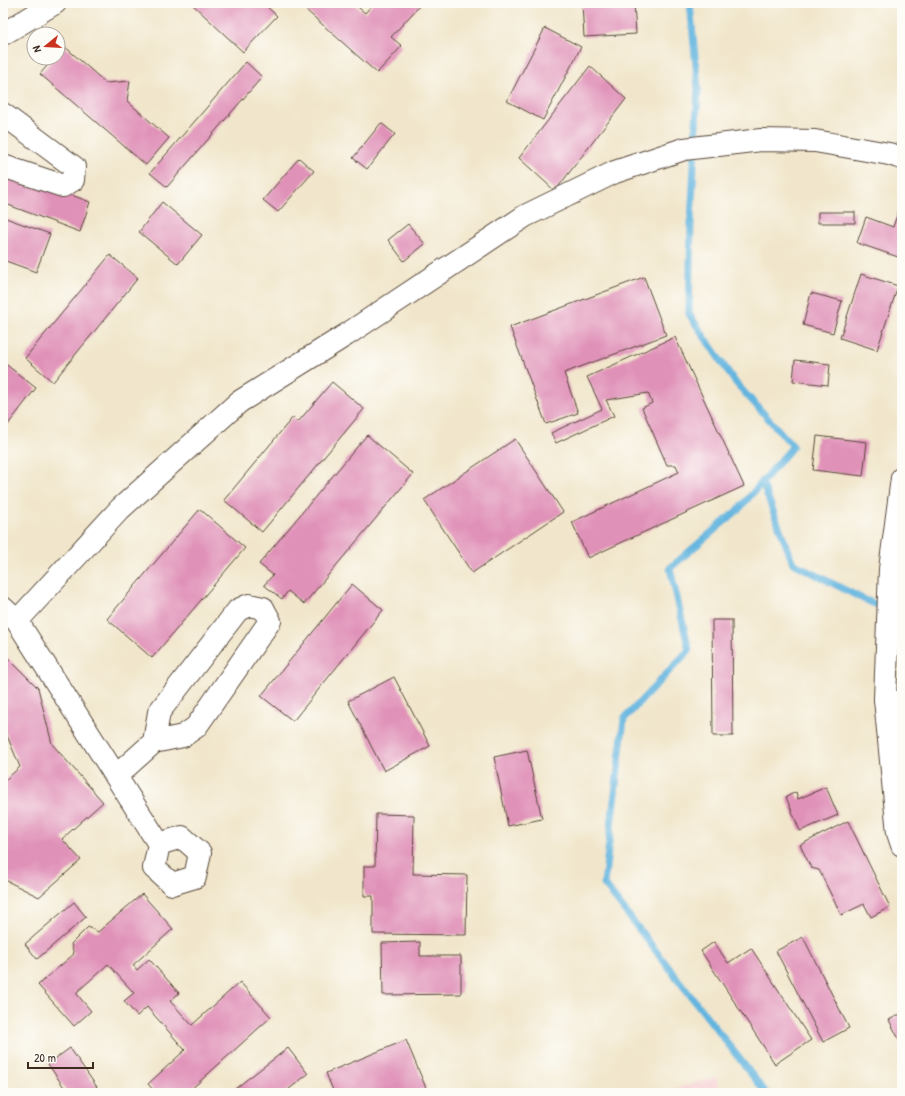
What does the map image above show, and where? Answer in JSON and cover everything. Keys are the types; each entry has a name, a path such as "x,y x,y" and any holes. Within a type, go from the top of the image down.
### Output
{"street":[{"path":"3,34 55,3"},
{"path":"3,114 74,167 73,180 63,186 3,166"},
{"path":"159,844 10,614 120,509 239,402 346,335 525,216 615,172 684,149 761,140 815,141 890,154 902,158"},
{"path":"901,490 890,569 888,625 894,702 898,832 902,846"},
{"path":"116,776 154,742 183,736 196,727 270,621 263,608 249,605 238,610 159,712 154,742"}],"shaded area":[{"path":"716,1077 721,1093 659,1093"}],"building":[{"path":"191,3 263,3 277,16 243,52"},
{"path":"312,3 353,3 365,13 374,3 422,3 391,37 402,46 377,73 306,10"},
{"path":"582,3 634,3 636,34 584,37"},
{"path":"545,28 581,47 543,120 507,101"},
{"path":"66,48 106,83 130,81 127,101 169,138 146,165 40,74 47,66 66,66"},
{"path":"246,62 262,77 167,187 150,173"},
{"path":"590,66 626,99 555,191 519,158"},
{"path":"381,123 395,134 367,169 353,158"},
{"path":"299,158 314,171 278,212 263,200"},
{"path":"3,169 90,202 80,232 3,203"},
{"path":"162,202 202,235 178,264 139,232"},
{"path":"899,209 902,210 901,258 857,243 866,217 893,227"},
{"path":"818,212 855,212 855,223 818,223"},
{"path":"3,217 50,234 36,272 3,260"},
{"path":"408,224 425,244 404,261 388,240"},
{"path":"110,255 138,278 53,382 25,358"},
{"path":"861,274 898,286 877,350 840,338"},
{"path":"644,277 666,335 564,373 578,413 546,424 510,327"},
{"path":"811,293 842,301 833,333 803,325"},
{"path":"675,337 744,486 588,558 572,522 679,472 676,465 667,465 642,408 652,403 648,393 606,400 614,416 556,443 551,433 602,409 587,377"},
{"path":"795,360 830,364 828,385 793,381"},
{"path":"3,362 36,388 3,431"},
{"path":"332,382 364,409 262,532 224,500 293,417 298,422"},
{"path":"367,435 413,474 304,604 288,591 282,599 264,585 273,575 259,564"},
{"path":"817,436 867,442 863,476 813,470"},
{"path":"515,439 563,512 472,573 424,500"},
{"path":"200,509 245,548 152,658 107,619"},
{"path":"352,584 383,610 293,721 261,696"},
{"path":"712,620 732,620 733,736 713,736"},
{"path":"3,653 38,688 52,744 103,802 62,839 81,860 39,897 5,880 3,882 3,782 20,767 3,726"},
{"path":"394,677 430,746 384,771 348,701"},
{"path":"527,750 542,819 508,826 494,757"},
{"path":"826,787 838,815 800,831 786,797 796,792 798,799"},
{"path":"376,814 414,815 413,874 467,875 466,935 373,934 373,896 364,896 364,866 375,866"},
{"path":"848,821 890,907 871,917 864,904 841,915 819,870 811,868 800,845"},
{"path":"142,894 173,929 133,965 137,970 149,959 179,993 170,1001 192,1025 240,982 271,1017 187,1093 156,1093 148,1084 185,1050 147,1007 137,1016 124,1001 134,993 108,964 76,993 91,1011 74,1026 38,985 74,954 71,944 88,927 98,932"},
{"path":"74,902 86,917 37,959 25,944"},
{"path":"803,937 849,1028 823,1042 776,951"},
{"path":"420,942 420,956 461,956 461,994 383,995 382,943"},
{"path":"714,942 728,963 751,948 811,1040 775,1064 701,951"},
{"path":"902,1013 902,1045 889,1020"},
{"path":"406,1040 426,1088 414,1093 334,1093 326,1073"},
{"path":"70,1048 101,1093 68,1093 48,1064"},
{"path":"288,1048 308,1074 284,1093 233,1093 232,1091"},
{"path":"3,1080 8,1093 3,1093"}],"waterway":[{"path":"690,3 698,88 691,222 689,314 735,382 793,446 739,509 670,568 689,650 624,719 604,884 766,1093"},
{"path":"762,482 793,563 863,599 902,615"}]}
